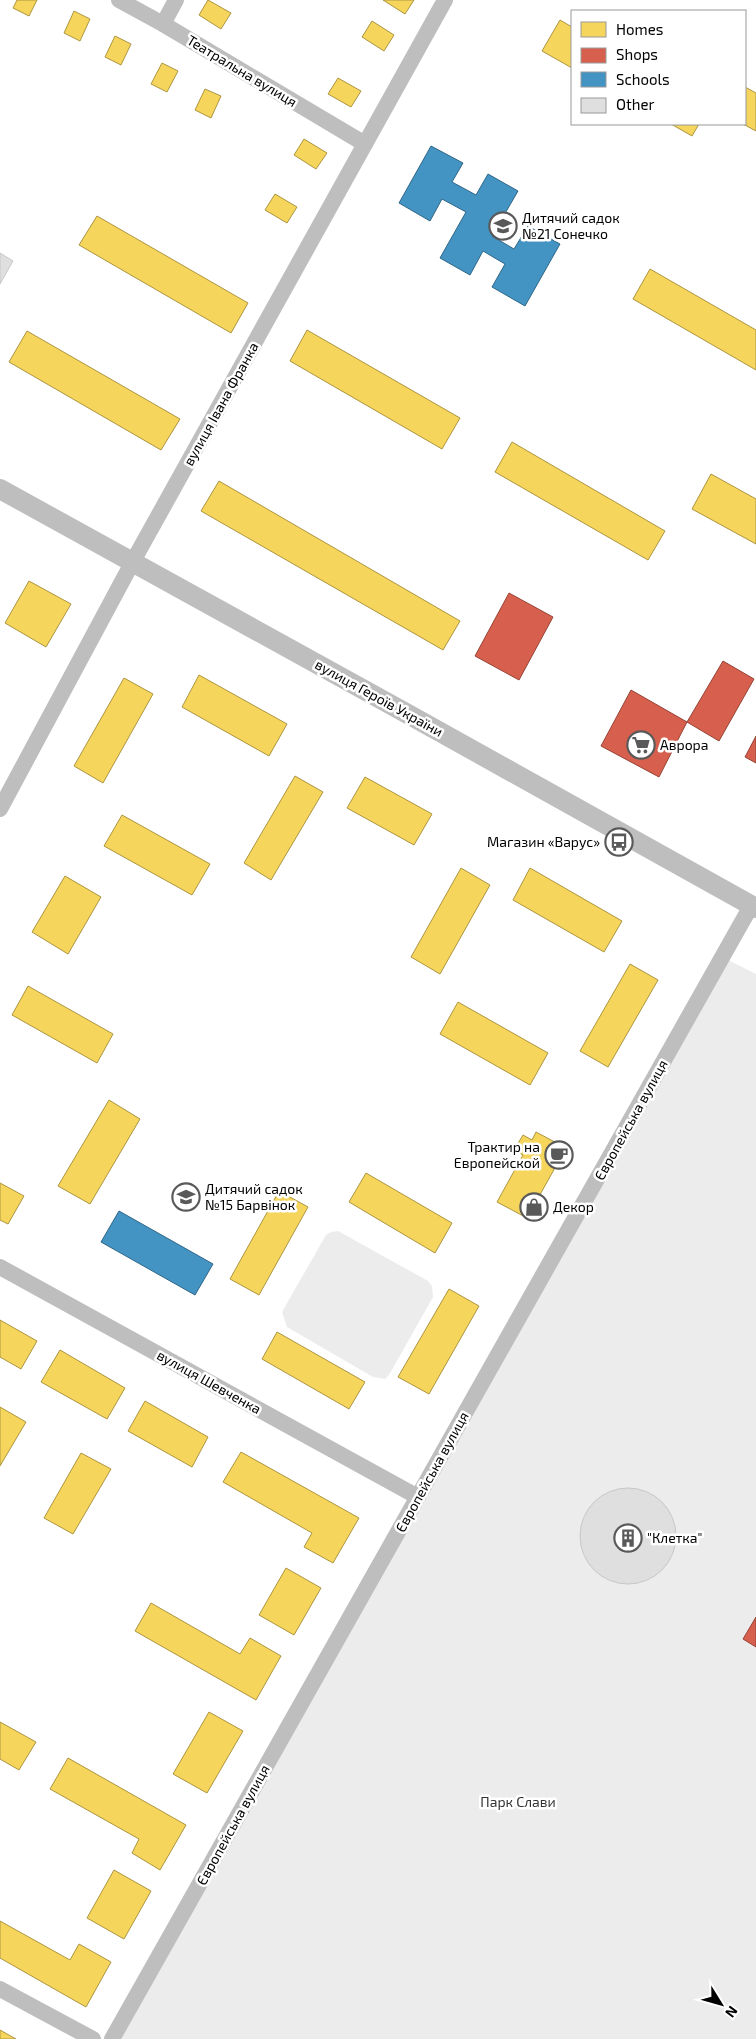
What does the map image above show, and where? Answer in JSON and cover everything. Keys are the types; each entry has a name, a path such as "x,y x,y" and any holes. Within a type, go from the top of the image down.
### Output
{"street":[{"name":"Театральна вулиця","path":"119,0 163,24 365,144"},
{"path":"163,24 176,0"},
{"name":"вулиця Івана Франка","path":"0,809 132,563 445,0"},
{"name":"вулиця Героїв України","path":"0,489 754,907"},
{"name":"Європейська вулиця","path":"112,2039 754,907"},
{"name":"вулиця Шевченка","path":"0,1267 418,1497"},
{"path":"0,1989 93,2039"}],"green space":[{"name":"Парк Слави","path":"722,957 756,974 756,2039 112,2039"},
{"path":"338,1231 428,1281 432,1286 433,1297 385,1379 373,1377 287,1327 282,1312 326,1235"}],"building: Homes":[{"path":"17,0 37,0 29,16 13,8"},
{"path":"208,0 231,13 221,29 199,15"},
{"path":"383,0 414,0 405,14"},
{"path":"74,11 90,19 80,41 64,33"},
{"path":"560,20 571,26 571,67 542,51"},
{"path":"372,21 394,35 384,51 362,37"},
{"path":"115,36 131,44 121,65 105,57"},
{"path":"162,63 178,71 167,92 151,84"},
{"path":"338,78 361,91 351,107 328,94"},
{"path":"746,88 756,93 756,131 745,125"},
{"path":"205,89 221,96 211,118 195,110"},
{"path":"673,125 698,125 692,136"},
{"path":"304,139 327,153 316,169 294,155"},
{"path":"275,194 297,207 287,223 265,210"},
{"path":"97,216 248,303 231,333 79,245"},
{"path":"650,269 756,330 756,370 633,299"},
{"path":"307,330 460,418 442,449 290,361"},
{"path":"27,331 180,419 161,450 9,362"},
{"path":"512,442 665,531 648,560 495,472"},
{"path":"711,474 756,499 756,544 692,509"},
{"path":"219,481 460,621 443,650 201,511"},
{"path":"29,581 71,604 46,647 5,623"},
{"path":"199,675 287,724 269,756 182,707"},
{"path":"124,678 153,694 103,783 74,766"},
{"path":"295,776 323,792 271,880 244,863"},
{"path":"365,777 432,814 414,845 347,808"},
{"path":"122,815 210,864 192,895 104,846"},
{"path":"461,868 490,885 440,974 411,957"},
{"path":"530,868 622,921 604,952 513,900"},
{"path":"65,876 101,897 68,954 32,932"},
{"path":"630,964 658,980 608,1067 580,1051"},
{"path":"28,986 113,1034 97,1063 12,1015"},
{"path":"458,1002 548,1053 530,1085 440,1034"},
{"path":"109,1100 140,1119 90,1204 58,1186"},
{"path":"536,1132 566,1148 527,1218 497,1202 523,1155 514,1150 523,1135 532,1140"},
{"path":"366,1173 452,1223 435,1253 349,1202"},
{"path":"0,1183 24,1196 8,1224 0,1220"},
{"path":"279,1191 308,1207 259,1295 230,1279"},
{"path":"449,1289 479,1306 429,1394 398,1377"},
{"path":"0,1320 37,1341 21,1369 0,1357"},
{"path":"277,1332 365,1382 349,1409 262,1359"},
{"path":"60,1350 125,1388 107,1419 41,1382"},
{"path":"145,1401 208,1437 192,1467 128,1431"},
{"path":"0,1407 26,1422 0,1466"},
{"path":"241,1452 359,1518 333,1563 304,1547 312,1533 223,1482"},
{"path":"81,1453 111,1469 73,1534 44,1518"},
{"path":"286,1568 321,1588 294,1635 259,1615"},
{"path":"151,1603 240,1654 250,1638 281,1656 256,1700 135,1631"},
{"path":"209,1712 243,1731 207,1793 173,1774"},
{"path":"0,1722 36,1742 19,1770 0,1759"},
{"path":"68,1758 186,1825 160,1870 132,1853 139,1839 50,1789"},
{"path":"114,1870 151,1891 124,1939 87,1918"},
{"path":"0,1921 70,1960 79,1944 111,1962 86,2007 0,1958"},
{"path":"0,2030 16,2039 0,2039"}],"building: Shops":[{"path":"509,593 553,617 519,680 475,656"},
{"path":"723,661 754,679 719,741 687,722"},
{"path":"631,690 687,722 659,777 601,746"},
{"path":"756,736 756,763 745,757"},
{"path":"756,1617 756,1647 743,1639"}],"building: Schools":[{"path":"431,146 463,163 452,182 476,195 488,174 518,191 492,236 514,249 528,226 560,244 525,306 492,287 505,264 483,251 470,275 440,258 466,212 442,199 430,221 399,203"},
{"path":"119,1211 213,1264 195,1295 101,1242"}],"building: Other":[{"path":"0,253 13,261 0,284"},
{"name":"\"Клетка\"","path":"628,1488 646,1492 662,1502 672,1518 676,1536 672,1554 662,1570 646,1580 628,1584 610,1580 594,1570 584,1554 580,1536 584,1518 594,1502 610,1492"}],"place":[{"name":"Дитячий садок №21 Сонечко","path":"503,226"},
{"name":"Аврора","path":"641,745"},
{"name":"Магазин «Варус»","path":"619,842"},
{"name":"Трактир на Европейской","path":"559,1155"},
{"name":"Дитячий садок №15 Барвінок","path":"186,1197"},
{"name":"Декор","path":"534,1207"},
{"name":"\"Клетка\"","path":"628,1538"}]}
